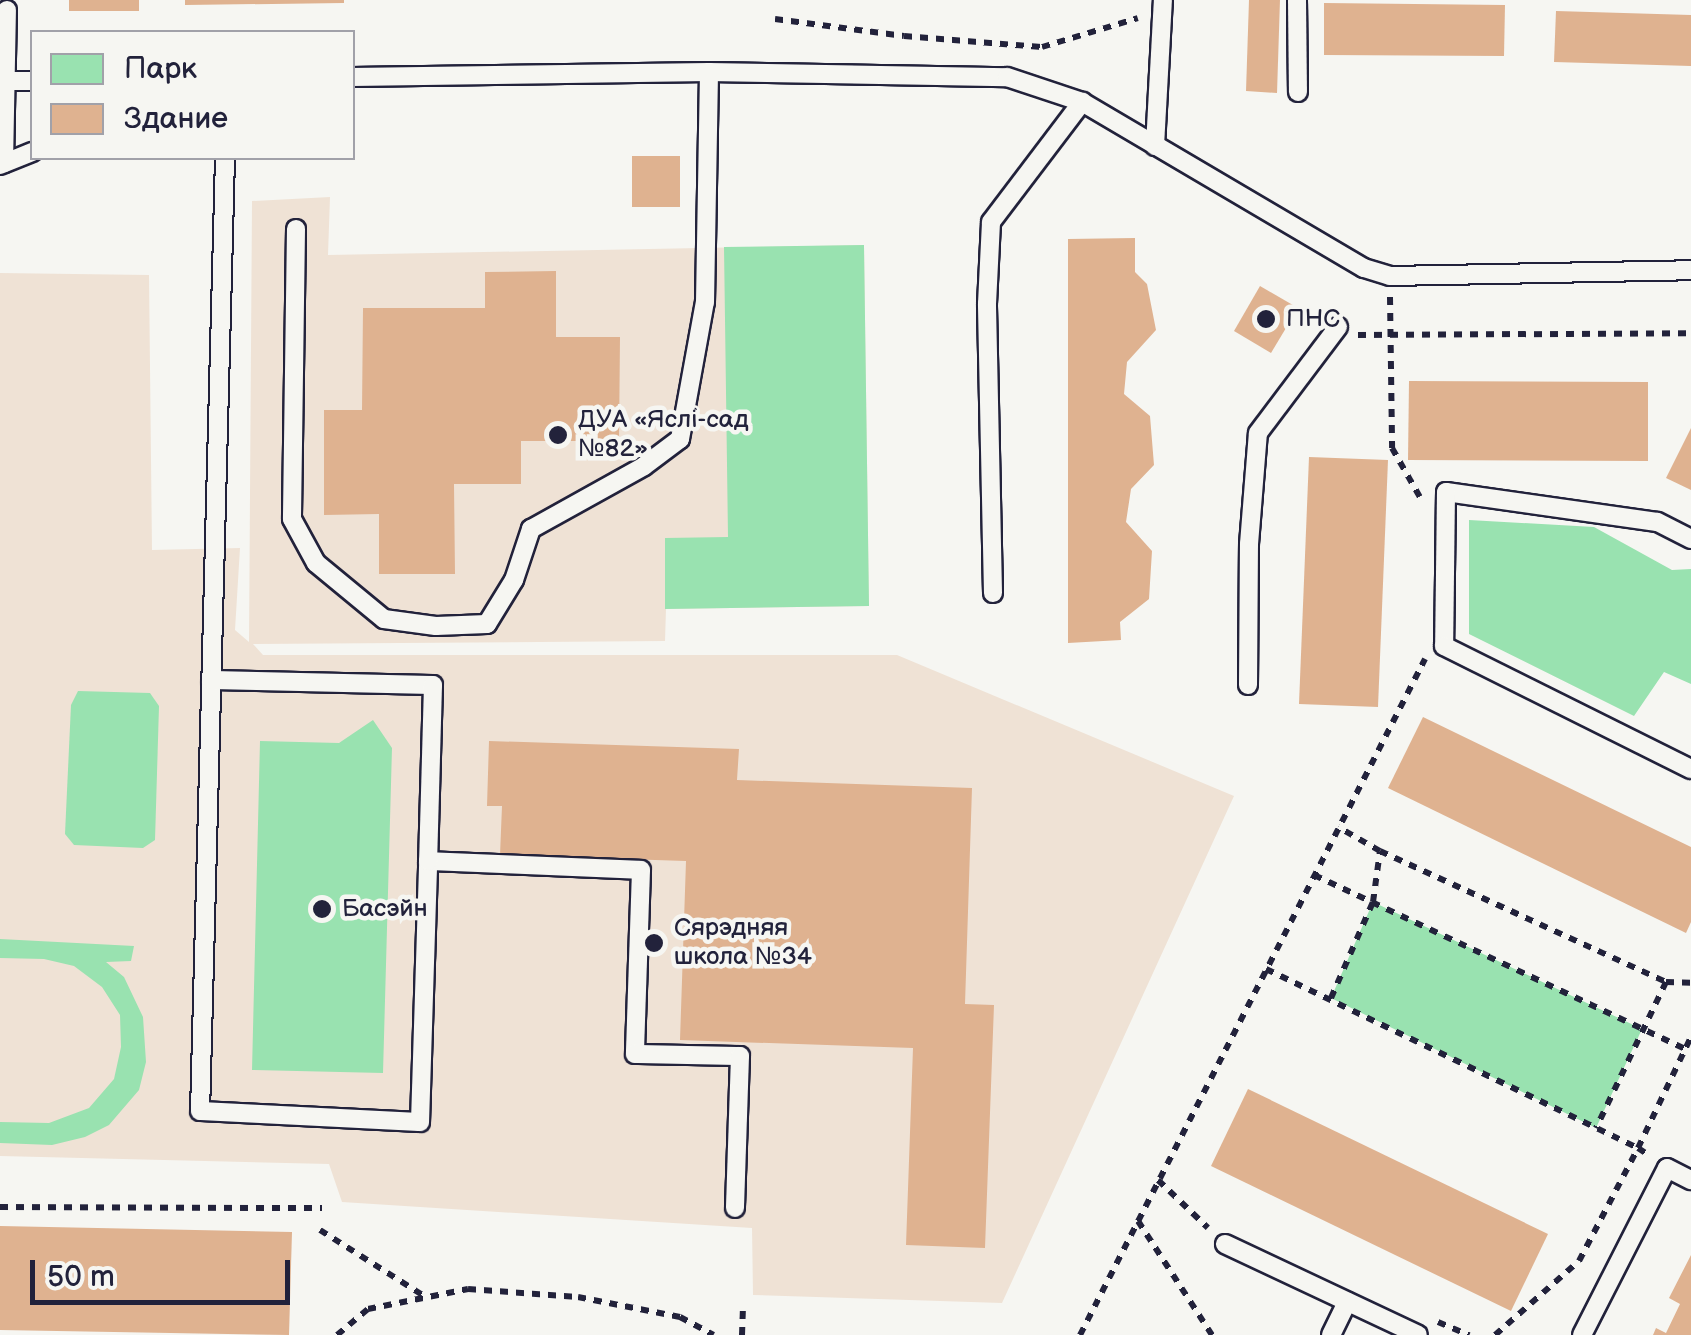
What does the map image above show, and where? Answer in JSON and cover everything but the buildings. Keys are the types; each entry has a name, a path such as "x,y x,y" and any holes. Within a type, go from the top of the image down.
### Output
{"lane":[{"path":"1297,0 1298,92"},
{"path":"1155,146 1162,5"},
{"path":"7,10 2,164 30,153"},
{"path":"296,228 292,519 316,563 384,618 436,626 487,624 514,580 531,529 628,476 680,439 705,302 709,72"},
{"path":"355,76 709,72 1007,77 1082,102 1364,268 1390,276 1691,270"},
{"path":"4,81 30,81"},
{"path":"993,593 988,304 991,222 1082,102"},
{"path":"211,680 434,686 420,1122 200,1111 211,680 225,160"},
{"path":"1248,684 1249,544 1258,433 1338,327"},
{"path":"1691,538 1657,522 1446,492 1444,646 1691,769"},
{"path":"428,861 641,870 635,1054 740,1056 734,1208"},
{"path":"1582,1335 1667,1168 1691,1180"},
{"path":"1225,1244 1418,1335"},
{"path":"1331,1335 1347,1302"}],"path":[{"path":"775,19 904,36 1042,47 1162,5"},
{"path":"1390,276 1392,448 1423,503"},
{"path":"1338,327 1358,335 1691,333"},
{"path":"1080,1335 1427,655"},
{"path":"1338,828 1666,982 1691,984"},
{"path":"1330,998 1373,902 1380,851"},
{"path":"1314,875 1685,1050"},
{"path":"1266,969 1638,1148 1667,1168"},
{"path":"1596,1128 1666,982"},
{"path":"1494,1335 1579,1261 1691,1037"},
{"path":"1158,1180 1225,1244"},
{"path":"0,1206 322,1208"},
{"path":"1138,1221 1212,1335"},
{"path":"320,1230 427,1298"},
{"path":"337,1335 368,1310 468,1289 578,1296 680,1317 714,1335"},
{"path":"742,1335 743,1303"}],"shaded area":[{"path":"330,197 328,255 864,245 869,606 666,609 665,641 253,644 263,655 897,655 1234,796 1002,1303 753,1295 752,1228 342,1202 329,1164 0,1156 0,273 149,275 152,550 240,548 235,630 249,642 252,201"}],"green space":[{"path":"864,245 869,606 665,609 665,538 728,537 724,247"},
{"path":"1469,520 1594,527 1672,570 1691,569 1691,684 1664,672 1634,716 1469,634"},
{"path":"78,691 150,693 159,706 155,840 143,848 74,845 65,834 71,705"},
{"name":"Басэйн","path":"373,720 392,748 383,1073 252,1070 260,741 339,743"},
{"path":"1373,902 1642,1029 1596,1128 1331,998"},
{"path":"0,939 134,946 131,961 106,962 124,977 143,1017 146,1062 139,1090 109,1125 85,1137 52,1145 0,1143 0,1122 49,1123 89,1108 114,1079 121,1047 120,1015 102,987 74,966 44,959 0,958"}],"place":[{"name":"ПНС","path":"1266,319"},
{"name":"ДУА «Яслі-сад №82»","path":"558,435"},
{"name":"Басэйн","path":"322,909"},
{"name":"Сярэдняя школа №34","path":"654,943"}]}
